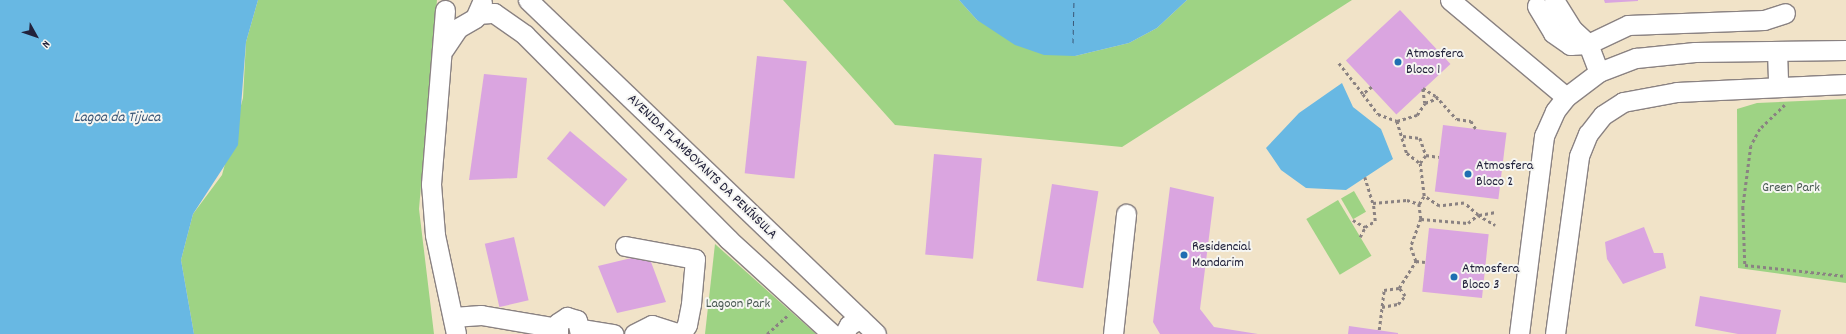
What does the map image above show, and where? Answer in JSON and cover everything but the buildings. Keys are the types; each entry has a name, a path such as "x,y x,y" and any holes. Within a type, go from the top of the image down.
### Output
{"street":[{"name":"AVENIDA FLAMBOYANTS DA PENÍNSULA","path":"528,0 876,334"},
{"path":"1450,0 1566,97"},
{"path":"1541,2 1588,44 1599,72"},
{"path":"446,5 457,20 477,12 494,13 525,36 798,304 832,334"},
{"path":"446,5 431,184 435,235 454,325 481,315 558,331 562,319 572,317 580,332 614,334"},
{"path":"443,52 458,28 477,12"},
{"path":"1588,44 1628,25 1764,20 1785,13"},
{"path":"1518,334 1544,136 1566,97 1599,72 1636,58 1695,52 1846,50"},
{"path":"1777,51 1778,86"},
{"path":"1555,334 1580,156 1588,134 1603,115 1623,102 1677,92 1778,86 1846,84"},
{"path":"1113,334 1126,214"},
{"path":"625,246 695,259 691,304 687,325 680,334 652,325 634,334"},
{"path":"844,334 849,325 860,318"}],"path":[{"path":"1339,63 1378,114 1397,121 1416,115 1425,103 1438,98"},
{"path":"1364,94 1372,87"},
{"path":"1425,103 1423,88 1438,98 1457,119 1471,121 1476,129"},
{"path":"1791,105 1783,105 1750,146 1743,207 1745,265 1846,276"},
{"path":"1397,121 1403,136 1407,153 1420,163"},
{"path":"1403,136 1420,138 1426,155"},
{"path":"1426,155 1439,157"},
{"path":"1416,262 1411,247 1421,219 1420,204 1424,196 1420,163 1426,155"},
{"path":"1360,237 1365,227 1375,221 1373,203 1365,178"},
{"path":"1424,196 1439,206 1464,203 1478,215 1495,225"},
{"path":"1373,203 1406,200 1420,204"},
{"path":"1421,219 1468,224 1478,215 1496,212"},
{"path":"1353,220 1365,227"},
{"path":"1416,262 1425,262"},
{"path":"1379,330 1384,290 1399,288 1416,262"},
{"path":"1382,307 1398,304 1405,296 1399,288"},
{"path":"767,334 798,304"}],"green space":[{"path":"258,0 437,0 419,209 434,334 194,334 181,260 193,214 222,175 243,98 246,42"},
{"path":"783,0 959,0 977,20 1075,56 1129,43 1157,28 1187,0 1352,0 1122,147 895,125"},
{"name":"Green Park","path":"1846,99 1846,283 1738,268 1737,109 1757,103"},
{"path":"1354,191 1366,212 1353,219 1341,198"},
{"path":"1338,200 1371,256 1340,275 1306,219"},
{"name":"Lagoon Park","path":"715,244 816,334 705,334"}],"water":[{"name":"Lagoa da Tijuca","path":"0,0 258,0 246,42 238,145 193,214 181,260 194,334 0,334"},
{"path":"959,0 1187,0 1157,28 1129,43 1075,56 1044,55 1015,45 977,20"},
{"path":"1342,83 1353,107 1381,129 1393,159 1346,190 1306,188 1281,170 1266,148 1299,113"}],"ferry route":[{"path":"1073,43 1074,0"}],"place":[{"name":"Atmosfera Bloco 1","path":"1398,62"},
{"name":"Atmosfera Bloco 2","path":"1468,174"},
{"name":"Residencial Mandarim","path":"1184,255"},
{"name":"Atmosfera Bloco 3","path":"1454,277"}]}
